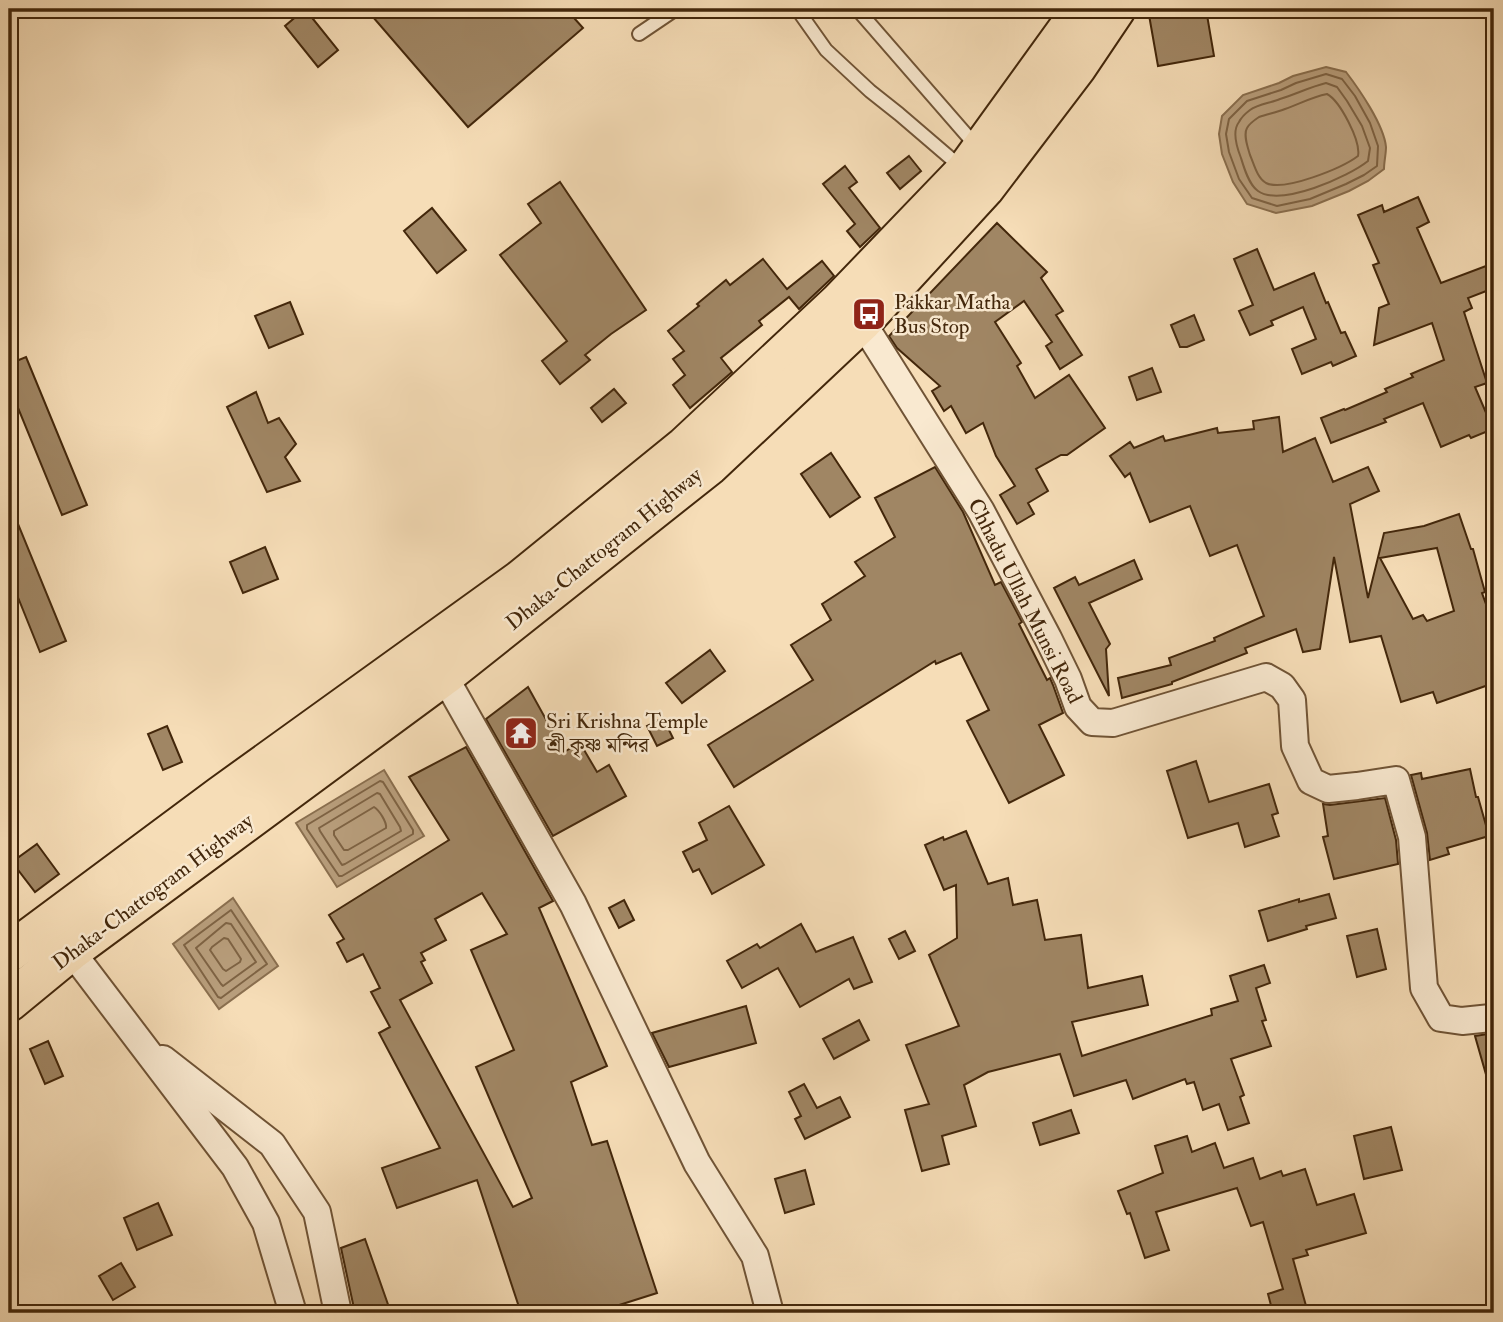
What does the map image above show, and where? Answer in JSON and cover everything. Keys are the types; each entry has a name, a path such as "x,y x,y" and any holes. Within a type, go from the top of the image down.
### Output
{"highway":[{"name":"Dhaka-Chattogram Highway","path":"9,953 220,796 520,580 675,454 839,302 972,160 1082,9"},
{"name":"Dhaka-Chattogram Highway","path":"9,1002 72,951 444,676 710,464 862,322 985,188 1077,67 1116,9"}],"street":[{"name":"Chhadu Ullah Munsi Road","path":"862,322 981,512 1048,638 1078,707 1091,722 1113,723 1266,677 1282,686 1292,700 1295,746 1311,781 1328,789 1396,780 1412,837 1424,988 1441,1018 1462,1021 1494,1017"},
{"path":"444,676 573,904 697,1163 755,1256 771,1313"},
{"path":"72,951 235,1167 266,1223 293,1313"},
{"path":"139,1041 272,1144 317,1212 338,1313"}],"lane":[{"path":"639,34 676,9"},
{"path":"797,9 826,50 870,91 899,114 972,160"},
{"path":"857,9 972,160"}],"water":[{"path":"1326,67 1346,72 1370,108 1384,138 1384,169 1349,191 1312,206 1276,213 1247,204 1233,182 1222,154 1219,134 1222,116 1243,95"},
{"path":"384,770 424,836 337,887 296,823"},
{"path":"233,898 278,966 219,1009 173,944"}],"building":[{"path":"305,9 338,50 318,67 285,26"},
{"path":"366,9 566,9 583,28 468,127"},
{"path":"1206,9 1214,56 1158,66 1149,15"},
{"path":"909,156 921,171 900,189 887,173"},
{"path":"845,166 857,182 849,188 880,228 860,247 847,231 855,224 823,184"},
{"path":"560,182 646,310 585,355 590,360 560,384 542,361 567,341 500,255 541,223 528,204"},
{"path":"1418,197 1429,222 1417,228 1441,283 1494,263 1494,288 1468,298 1472,308 1464,312 1487,383 1475,387 1493,429 1471,438 1469,435 1441,447 1423,403 1384,419 1386,422 1331,443 1321,418 1387,392 1385,389 1413,377 1411,374 1444,360 1432,323 1374,345 1379,308 1389,304 1373,265 1379,263 1358,215 1382,205 1384,212"},
{"path":"432,208 466,250 437,273 404,231"},
{"path":"997,223 1047,272 1041,278 1063,311 1056,315 1082,355 1060,369 1046,346 1052,342 1024,301 995,322 1021,363 1017,366 1035,398 1069,375 1105,428 1067,455 1061,455 1036,469 1048,491 1028,503 1034,514 1017,524 1000,495 1015,486 996,456 983,423 966,433 951,406 944,411 932,391 940,386 897,348 889,336"},
{"path":"1257,249 1274,290 1314,273 1341,333 1345,332 1356,356 1333,366 1331,362 1302,374 1292,349 1316,339 1303,307 1271,321 1273,325 1250,335 1239,311 1253,305 1234,259"},
{"path":"763,259 787,289 822,261 834,276 799,309 789,297 759,321 762,325 721,358 732,372 690,408 673,385 685,375 673,359 684,351 668,331 726,280 730,285"},
{"path":"290,302 303,334 269,348 255,316"},
{"path":"1194,315 1204,340 1180,347 1171,325"},
{"path":"26,357 87,505 62,515 9,386 9,364"},
{"path":"1152,368 1161,392 1137,400 1129,377"},
{"path":"614,389 626,403 602,422 591,408"},
{"path":"256,392 268,423 279,418 296,444 285,457 300,481 267,492 227,407"},
{"path":"1279,417 1283,452 1315,438 1333,482 1368,467 1379,491 1350,504 1368,598 1384,533 1424,526 1459,514 1473,549 1485,592 1482,593 1494,626 1494,660 1488,662 1494,683 1437,703 1433,692 1401,702 1381,636 1350,642 1334,557 1320,649 1303,652 1296,629 1245,648 1247,653 1172,684 1122,698 1118,678 1171,665 1169,658 1215,641 1214,638 1264,616 1237,545 1210,556 1190,506 1150,522 1130,473 1125,477 1110,456 1130,442 1134,448 1163,436 1165,441 1217,428 1218,433 1254,429 1253,421","holes":["1437,548 1454,611 1427,621 1423,615 1413,619 1380,558"]},
{"path":"831,453 860,497 830,517 801,474"},
{"path":"935,467 963,512 995,585 1001,582 1047,680 1050,678 1053,685 1063,713 1039,725 1064,775 1009,803 967,721 989,710 961,653 936,664 935,661 734,787 708,745 813,680 791,645 831,620 822,604 865,576 855,562 895,537 875,498"},
{"path":"9,502 66,641 40,652 9,575"},
{"path":"265,547 278,579 243,593 230,562"},
{"path":"1134,560 1142,579 1089,603 1110,644 1106,649 1109,696 1054,588 1075,577 1079,585"},
{"path":"710,650 725,671 682,703 666,683"},
{"path":"528,687 564,752 580,743 597,772 609,765 626,796 553,836 486,719"},
{"path":"663,718 673,738 657,746 647,726"},
{"path":"167,726 182,762 163,770 148,734"},
{"path":"466,747 553,901 539,908 607,1066 571,1082 592,1145 607,1141 657,1293 594,1313 521,1313 477,1180 397,1208 382,1168 440,1148 379,1033 390,1027 371,992 380,988 363,954 347,962 337,943 344,939 329,915 449,840 409,777","holes":["482,893 507,934 471,950 514,1050 476,1067 532,1198 513,1207 400,1000 432,983 421,962 425,960 421,953 446,940 435,919"]},
{"path":"1196,761 1209,802 1269,784 1278,813 1272,815 1279,836 1245,847 1238,823 1188,838 1167,771"},
{"path":"1470,769 1489,836 1447,848 1449,854 1430,860 1427,833 1411,775 1421,773 1422,779"},
{"path":"1385,798 1396,840 1398,864 1334,879 1323,837 1328,836 1323,804"},
{"path":"729,806 764,865 712,894 699,869 693,872 683,852 707,840 699,823"},
{"path":"966,831 988,884 1008,878 1013,905 1037,900 1045,940 1081,935 1088,988 1142,976 1148,1005 1072,1022 1082,1056 1212,1015 1211,1009 1238,1001 1230,976 1264,965 1270,983 1256,988 1266,1020 1262,1021 1271,1046 1231,1059 1244,1095 1240,1097 1249,1123 1228,1130 1219,1104 1203,1110 1194,1082 1187,1084 1185,1079 1133,1099 1126,1080 1074,1096 1060,1054 988,1072 964,1085 976,1126 942,1136 949,1164 922,1171 905,1110 929,1104 906,1045 959,1026 929,955 957,938 956,885 944,890 925,845"},
{"path":"37,844 59,874 35,892 12,862"},
{"path":"1329,894 1336,918 1268,941 1259,911 1299,899 1299,902"},
{"path":"624,900 634,920 619,928 609,908"},
{"path":"801,924 816,952 853,937 872,982 854,989 849,979 800,1007 778,968 742,988 727,961 757,944 760,948"},
{"path":"1377,929 1386,969 1357,977 1347,936"},
{"path":"905,931 915,951 899,959 889,939"},
{"path":"746,1006 756,1043 669,1067 652,1033"},
{"path":"859,1020 869,1040 834,1059 823,1039"},
{"path":"1494,1033 1494,1085 1489,1085 1475,1036"},
{"path":"48,1041 63,1076 45,1084 30,1049"},
{"path":"804,1084 817,1108 840,1097 850,1117 805,1139 795,1119 801,1116 789,1092"},
{"path":"1071,1110 1079,1133 1040,1145 1033,1123"},
{"path":"1391,1127 1402,1170 1364,1179 1354,1136"},
{"path":"1187,1136 1192,1152 1215,1143 1224,1168 1253,1158 1260,1179 1281,1171 1283,1176 1305,1169 1317,1205 1354,1194 1366,1233 1306,1250 1308,1255 1293,1259 1308,1313 1273,1313 1268,1294 1283,1289 1263,1222 1251,1226 1237,1188 1156,1212 1169,1250 1145,1258 1130,1213 1127,1214 1118,1191 1163,1173 1155,1146"},
{"path":"805,1170 814,1204 785,1213 775,1179"},
{"path":"158,1203 172,1235 137,1250 124,1218"},
{"path":"365,1239 391,1313 355,1313 341,1248"},
{"path":"121,1263 135,1287 113,1300 99,1276"}],"place":[{"name":"Pakkar Matha Bus Stop","path":"869,314"},
{"name":"Sri Krishna Temple শ্রী কৃষ্ণ মন্দির","path":"521,733"}]}
